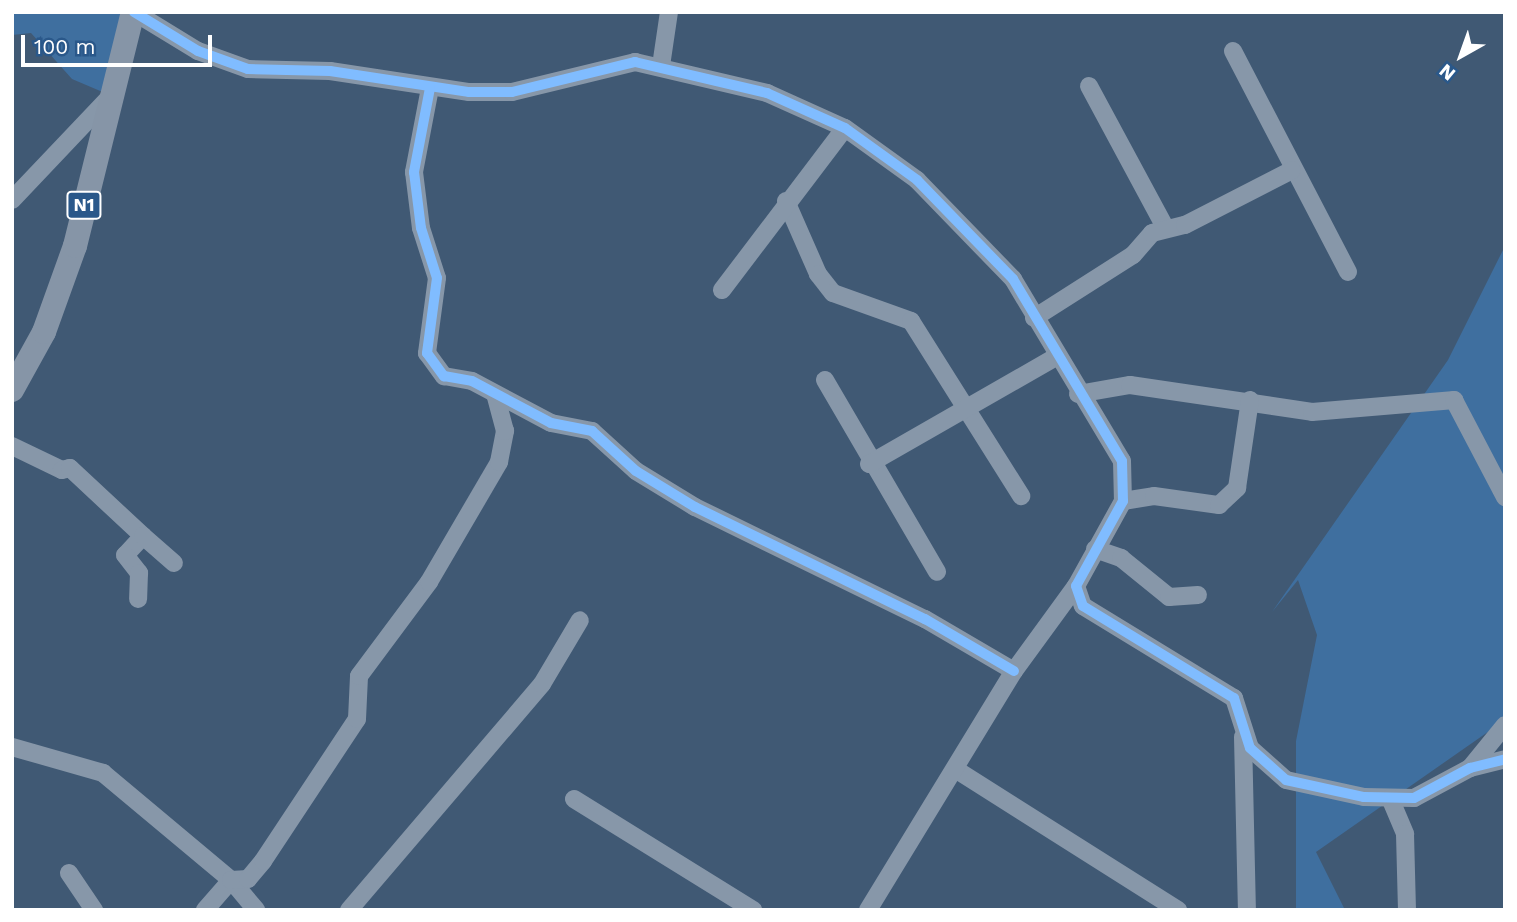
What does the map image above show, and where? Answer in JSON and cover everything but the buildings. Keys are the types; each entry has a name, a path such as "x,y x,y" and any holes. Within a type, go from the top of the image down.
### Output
{"highway":[{"name":"N1","path":"12,390 44,332 75,246 108,99 134,12"}],"street":[{"path":"134,12 198,51 248,69 330,71 430,88 512,92 635,62 662,66 767,93 845,128 917,180 1013,279 1056,358 1122,461 1123,502 1076,586 1014,671 868,910"},
{"path":"662,66 668,12"},
{"path":"1233,51 1292,170 1348,272"},
{"path":"1088,86 1166,229"},
{"path":"430,88 414,172 421,228 437,278 427,353 444,376 495,394 551,424 592,431 636,471 695,507 925,619 1014,671"},
{"path":"12,200 108,99"},
{"path":"722,290 786,201 845,128"},
{"path":"1034,318 1133,254 1152,233 1292,170"},
{"path":"786,201 818,274 833,293 911,321 1021,496"},
{"path":"869,464 967,411 1056,358"},
{"path":"825,380 869,464 937,572"},
{"path":"1078,394 1130,385 1250,400 1312,412 1454,400 1505,497"},
{"path":"205,910 231,880 248,879 263,862 357,719 359,676 429,582 499,462 505,431 495,394"},
{"path":"1123,502 1154,496 1219,505 1237,488 1250,400"},
{"path":"12,446 62,470 70,468 174,563"},
{"path":"138,599 139,573 125,555 143,536"},
{"path":"1095,549 1121,558 1169,597 1198,595"},
{"path":"1076,586 1083,606 1113,627 1234,698 1241,727 1250,748 1286,780 1390,798 1414,798 1470,768 1505,759"},
{"path":"349,910 542,684 580,620"},
{"path":"1470,768 1505,725"},
{"path":"1241,727 1247,910"},
{"path":"12,747 103,773 231,880 256,910"},
{"path":"955,769 1178,910"},
{"path":"1390,798 1405,834 1407,910"},
{"path":"573,799 753,910"},
{"path":"69,873 94,910"}],"shaded area":[{"path":"12,12 133,12 112,96 72,79 31,33 12,35"},
{"path":"1505,246 1505,720 1316,852 1345,910 1296,910 1296,741 1317,635 1298,580 1272,612 1448,360"}],"cycle path":[{"path":"134,12 198,51 248,69 330,71 469,92 512,92 635,62 767,93 845,128 917,180 1013,279 1122,461 1123,501 1076,586 1083,606 1234,698 1250,748 1286,780 1364,797 1414,798 1470,768 1505,759"},
{"path":"430,88 414,172 421,228 437,278 427,353 444,376 472,381 551,423 592,431 636,471 695,507 925,619 1014,671"}]}
